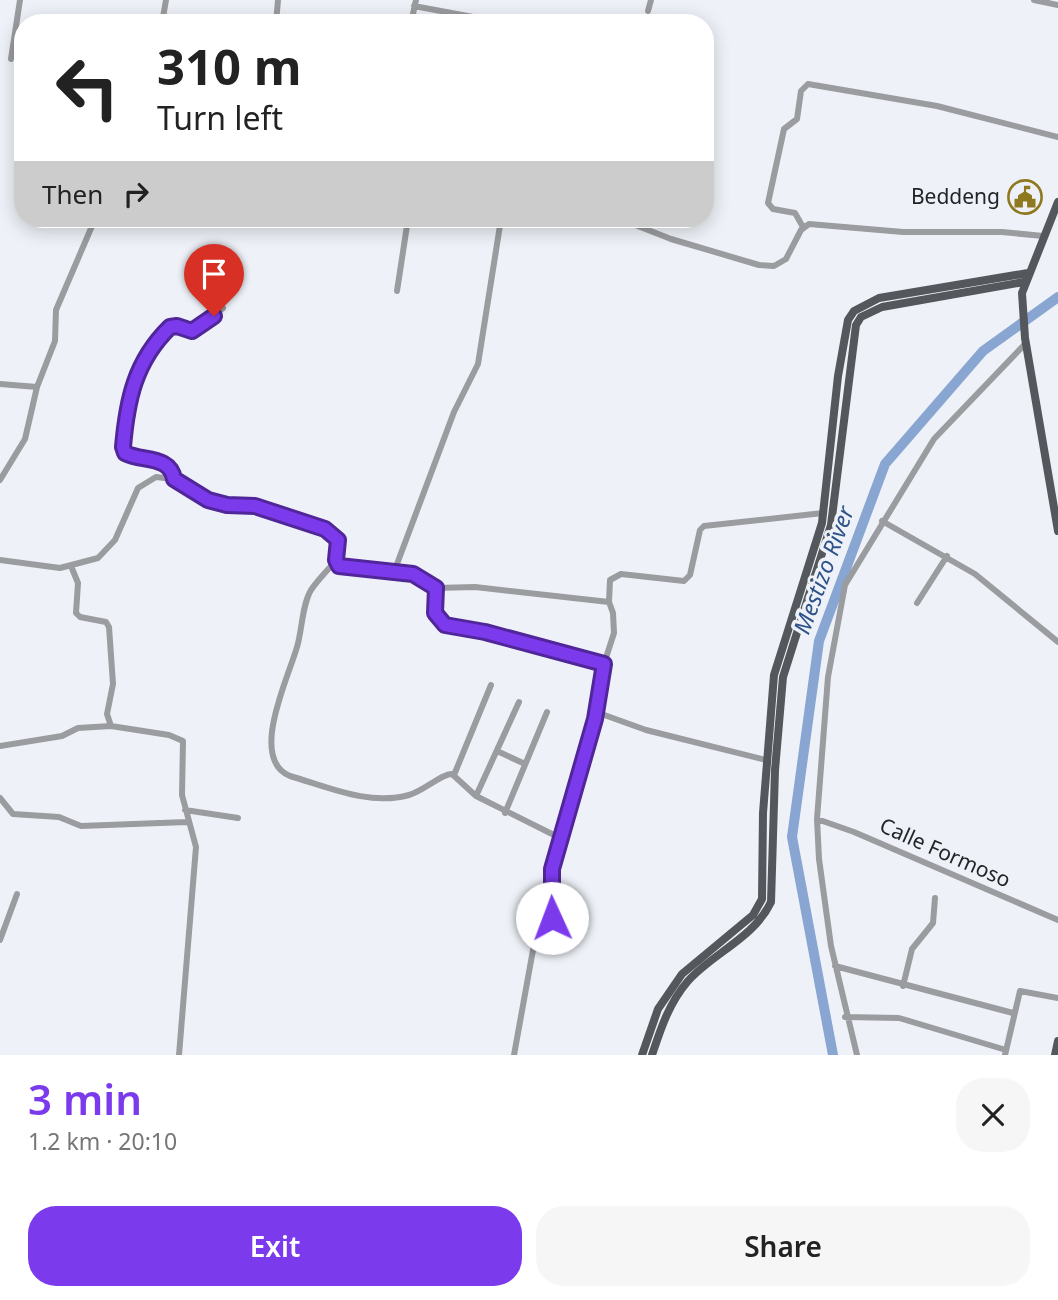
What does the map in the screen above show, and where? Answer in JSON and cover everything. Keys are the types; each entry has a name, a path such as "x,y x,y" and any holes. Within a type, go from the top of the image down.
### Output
{"main road":[{"path":"1058,202 1022,294 1026,340 1058,531"},
{"path":"652,1055 666,1013 688,981 760,921 771,902 770,770 766,760 774,675 823,513 853,331 861,317 882,307 1028,273"},
{"path":"1005,280 1028,273"},
{"path":"1005,280 1022,294"},
{"path":"642,1055 658,1009 676,981 753,915 762,899 770,770 783,677 831,525 839,412"},
{"path":"1055,1055 1058,1041"}],"street":[{"path":"648,11 652,0"},
{"path":"1034,0 1058,5"},
{"path":"415,3 464,14"},
{"path":"11,59 14,39"},
{"path":"803,227 795,212 774,209 768,203 784,130 797,119 801,91 808,84 815,83 937,106 1058,137"},
{"path":"643,228 671,239 769,267 786,259 803,227 813,224 903,232 1002,232 1043,236"},
{"path":"0,480 25,439 37,387 55,341 56,310 91,228"},
{"path":"397,291 407,228"},
{"path":"394,572 454,412 478,364 500,228"},
{"path":"174,479 172,470 161,462 130,456 123,450 128,402 135,375 145,357 168,328 177,326 192,331 223,307"},
{"path":"857,1055 845,1017 835,966 819,859 817,819 828,677 840,608 849,574 934,439 1026,340"},
{"path":"0,384 37,387"},
{"path":"0,560 42,568 71,566 98,558 111,547 142,484 156,477 174,479 194,494 217,503 251,504 325,529 338,540 336,562 310,593 297,649 276,707 272,738 277,766 289,776 377,800 413,794 431,787 444,775 454,775 476,796 505,813 560,838"},
{"path":"514,1055 533,950 538,937 552,918 551,875 596,712 604,664 615,628 609,601 610,580 621,574 673,581 687,579 704,526 823,513"},
{"path":"882,521 947,556 1003,596 1058,642"},
{"path":"917,603 947,556"},
{"path":"336,562 341,567 419,576 436,588 475,587 609,601"},
{"path":"71,566 78,583 76,613 80,617 106,622 109,627 113,684 107,714 111,726"},
{"path":"436,588 435,613 445,625 485,632 604,664"},
{"path":"454,775 491,685"},
{"path":"476,796 519,702"},
{"path":"505,813 547,712"},
{"path":"596,712 646,730 766,760"},
{"path":"0,746 62,736 78,728 111,726 169,735 183,741 182,795 187,822 196,847 179,1055"},
{"path":"497,751 525,764"},
{"path":"0,798 13,814 60,817 76,825 187,822"},
{"path":"185,810 238,818"},
{"name":"Calle Formoso","path":"817,819 854,832 1058,920"},
{"path":"0,940 17,894"},
{"path":"903,986 912,949 933,923 935,898"},
{"path":"835,966 1013,1013"},
{"path":"845,1017 899,1018 1005,1053 1019,992 1027,990 1058,998"}],"waterway":[{"name":"Mestizo River","path":"833,1055 792,837 819,641 885,464 983,351 1058,297"}],"place":[{"name":"Beddeng","path":"1025,197"}],"route":[{"path":"214,316 192,331 177,326 170,327 140,364 128,402 123,447 125,453 161,462 172,470 174,479 194,494 208,500 227,505 251,504 325,529 338,540 336,564 339,566 419,576 436,588 436,618 451,628 485,632 580,660 604,664 595,719 552,869 552,918"}]}
